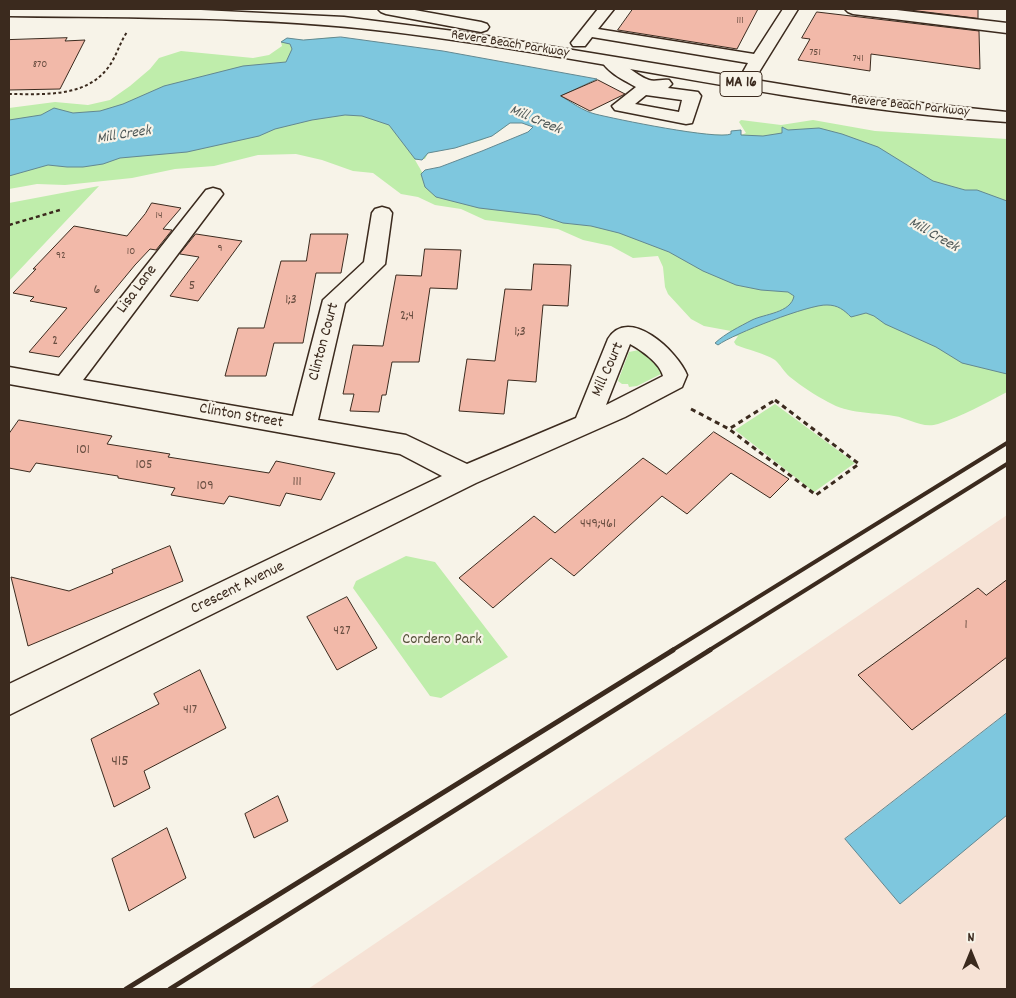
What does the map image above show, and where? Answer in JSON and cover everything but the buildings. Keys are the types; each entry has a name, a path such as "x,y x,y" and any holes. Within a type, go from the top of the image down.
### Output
{"main road":[{"name":"Revere Beach Parkway","path":"338,9 584,38 755,66 895,92 1007,101"},
{"name":"Revere Beach Parkway","path":"386,9 482,27"},
{"path":"584,38 606,9"},
{"path":"755,66 790,9"},
{"path":"853,9 1007,28"},
{"name":"Revere Beach Parkway","path":"9,11 263,15 370,24 871,104 1007,117"},
{"path":"9,19 163,13"},
{"path":"610,62 646,88 713,79"},
{"name":"Lisa Lane","path":"65,386 212,194"},
{"name":"Clinton Court","path":"303,428 334,300 374,264 382,213"},
{"name":"Clinton Street","path":"9,376 406,445 466,476"},
{"path":"466,476 587,422"},
{"name":"Crescent Avenue","path":"9,700 23,684 383,518 466,476"}],"path":[{"path":"9,94 60,92 93,82 108,68 122,38 127,33"},
{"path":"9,225 60,210"},
{"path":"691,408 729,429 816,495 859,464 775,400 729,429"}],"shaded area":[{"path":"1007,515 1007,989 308,989"}],"green space":[{"path":"334,37 385,43 9,140 9,108 55,102 88,105 110,100 150,69 159,58 181,51 253,58 269,55 282,46 281,42 287,38 303,40"},
{"path":"293,109 510,115 534,126 510,123 497,133 482,140 428,153 425,159 415,160 422,174 1007,301 1007,392 965,414 932,425 921,424 900,417 844,409 799,384 775,360 761,353 736,345 734,342 738,336 730,337 718,345 715,343 731,331 704,326 691,319 668,294 665,287 663,267 658,256 633,258 611,246 583,240 558,229 485,220 461,209 435,205 418,197 401,194 373,173 353,171 322,160 296,154 258,155 214,166 175,169 132,178 65,185 37,184 9,189 9,159"},
{"path":"589,112 662,128 706,134 731,134 731,131 741,130 741,135 746,133 739,122 741,120 781,125 813,120 875,131 1007,139 1007,258 659,142"},
{"path":"99,186 9,281 9,203"},
{"path":"639,350 662,365 663,373 637,386 629,387 628,384 622,384 618,381 629,352"},
{"path":"775,404 855,463 814,492 735,430"},
{"name":"Cordero Park","path":"406,556 435,562 508,657 441,698 430,696 353,588 356,581"}],"water":[{"name":"Mill Creek","path":"341,37 443,51 597,79 561,96 591,113 606,117 687,132 722,135 731,134 731,131 741,130 741,135 763,136 782,133 782,127 788,130 819,128 878,147 933,181 965,190 977,190 1007,201 1007,374 962,363 936,347 885,324 874,316 866,313 851,317 841,308 831,305 805,309 772,320 718,345 715,343 737,328 788,306 794,296 788,292 761,290 736,285 703,271 669,252 619,233 591,226 563,223 539,215 479,208 436,197 425,187 421,174 425,170 440,167 482,151 528,132 533,127 522,123 510,123 492,136 455,148 428,153 422,160 415,159 389,125 362,116 345,115 312,120 275,129 259,136 187,152 120,158 103,164 83,167 48,165 9,176 9,120 41,115 54,108 73,113 100,111 123,104 164,86 243,66 286,62 292,49 290,44 281,42 287,38 303,40"},
{"path":"1007,713 1007,815 900,904 845,839"}],"railway":[{"path":"671,651 1007,443"},
{"path":"708,651 1007,464"},
{"path":"126,989 673,650"},
{"path":"170,989 710,650"}]}
